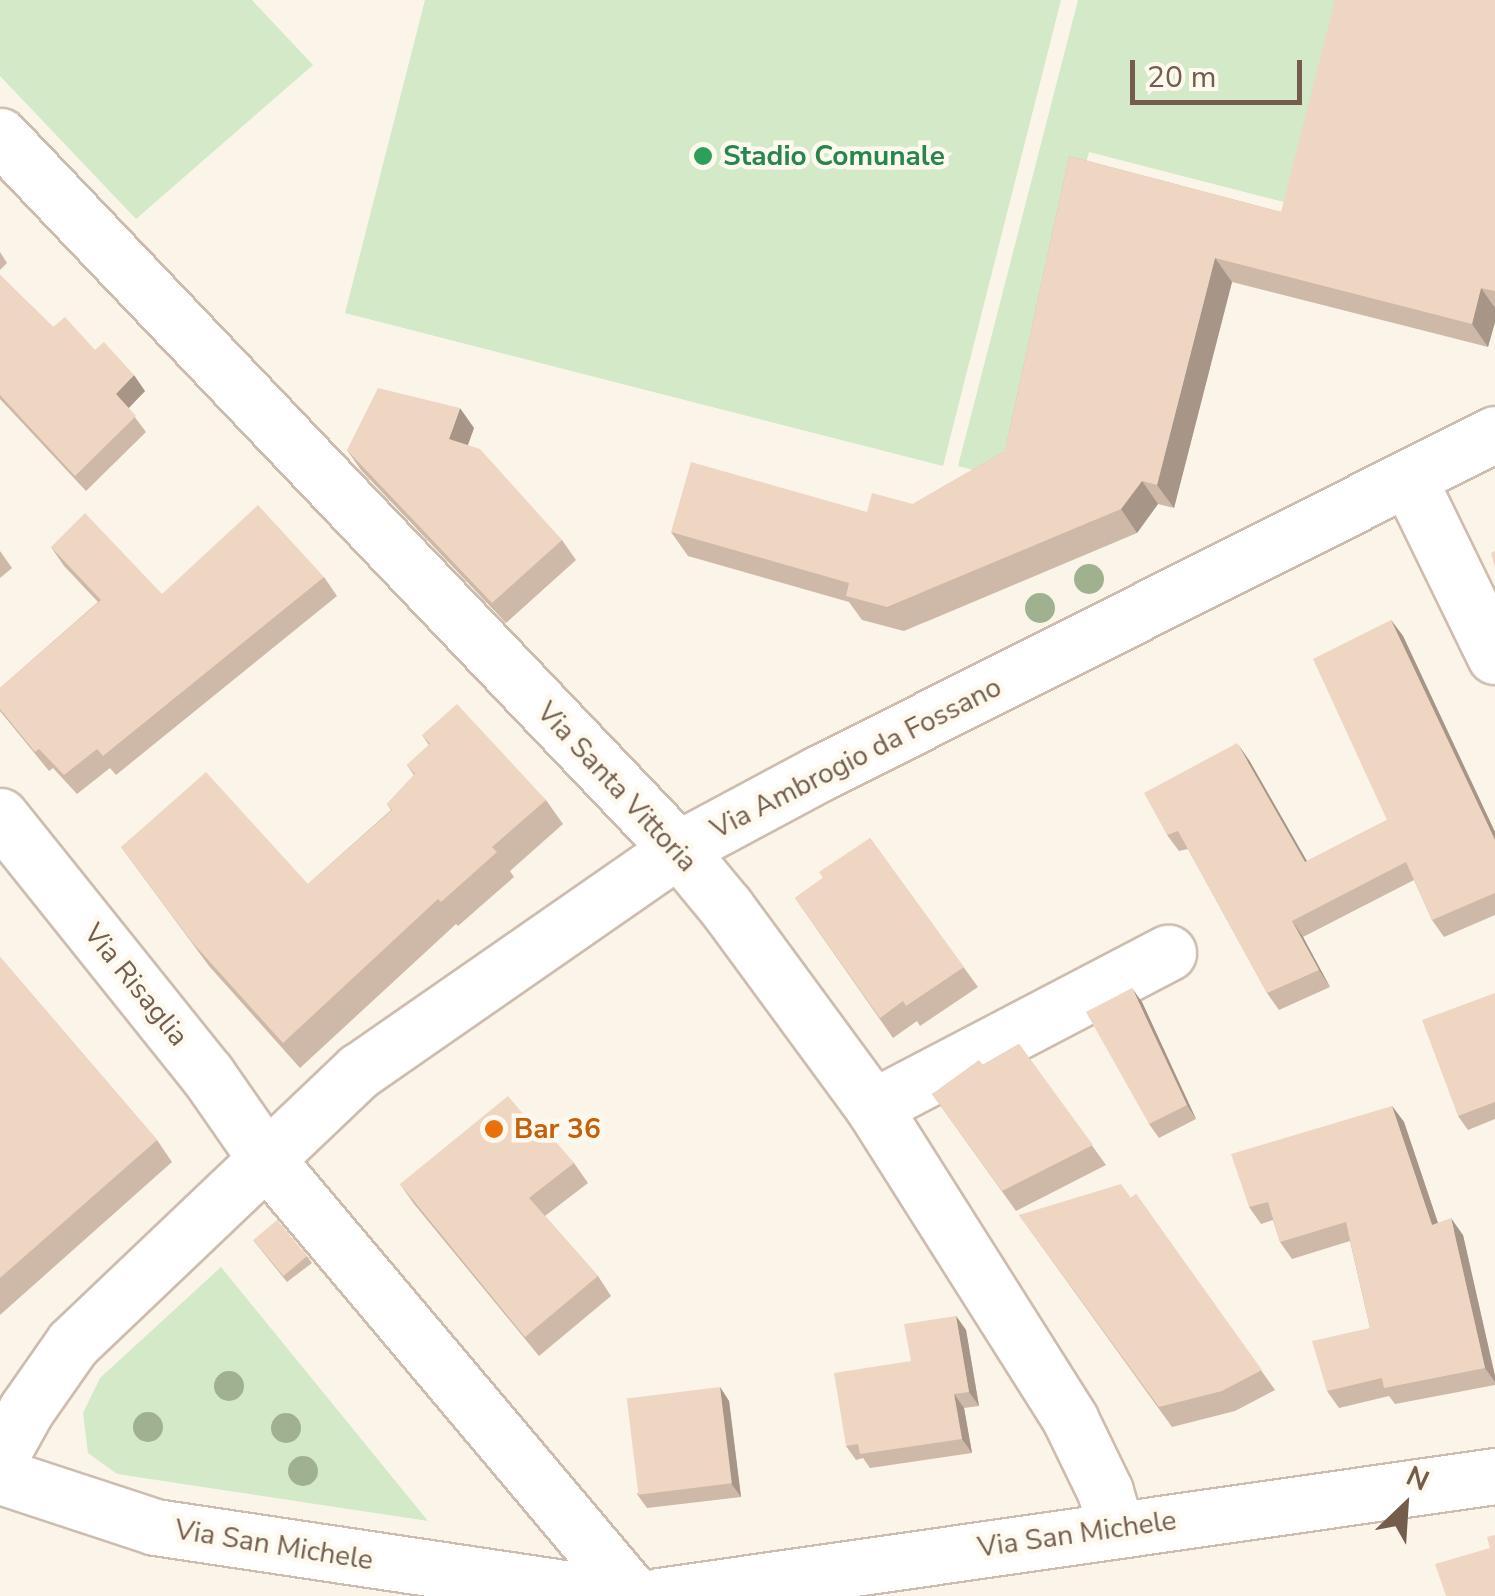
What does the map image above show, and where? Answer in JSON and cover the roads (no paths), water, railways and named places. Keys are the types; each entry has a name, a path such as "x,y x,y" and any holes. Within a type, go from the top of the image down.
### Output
{"street":[{"name":"Via Santa Vittoria","path":"0,136 678,850 873,1106 1070,1419 1105,1491 1115,1527"},
{"name":"Via Ambrogio da Fossano","path":"0,1457 26,1410 73,1343 359,1071 678,850 820,773 1495,434"},
{"path":"1409,480 1495,656"},
{"name":"Via Risaglia","path":"0,816 207,1074 266,1159"},
{"path":"873,1106 1168,954"},
{"path":"266,1159 634,1596"},
{"name":"Via San Michele","path":"0,1476 156,1527 614,1596"},
{"name":"Via San Michele","path":"659,1596 1115,1527 1495,1476"}],"place":[{"name":"Stadio Comunale","path":"703,156"},
{"name":"Bar 36","path":"494,1129"}]}
